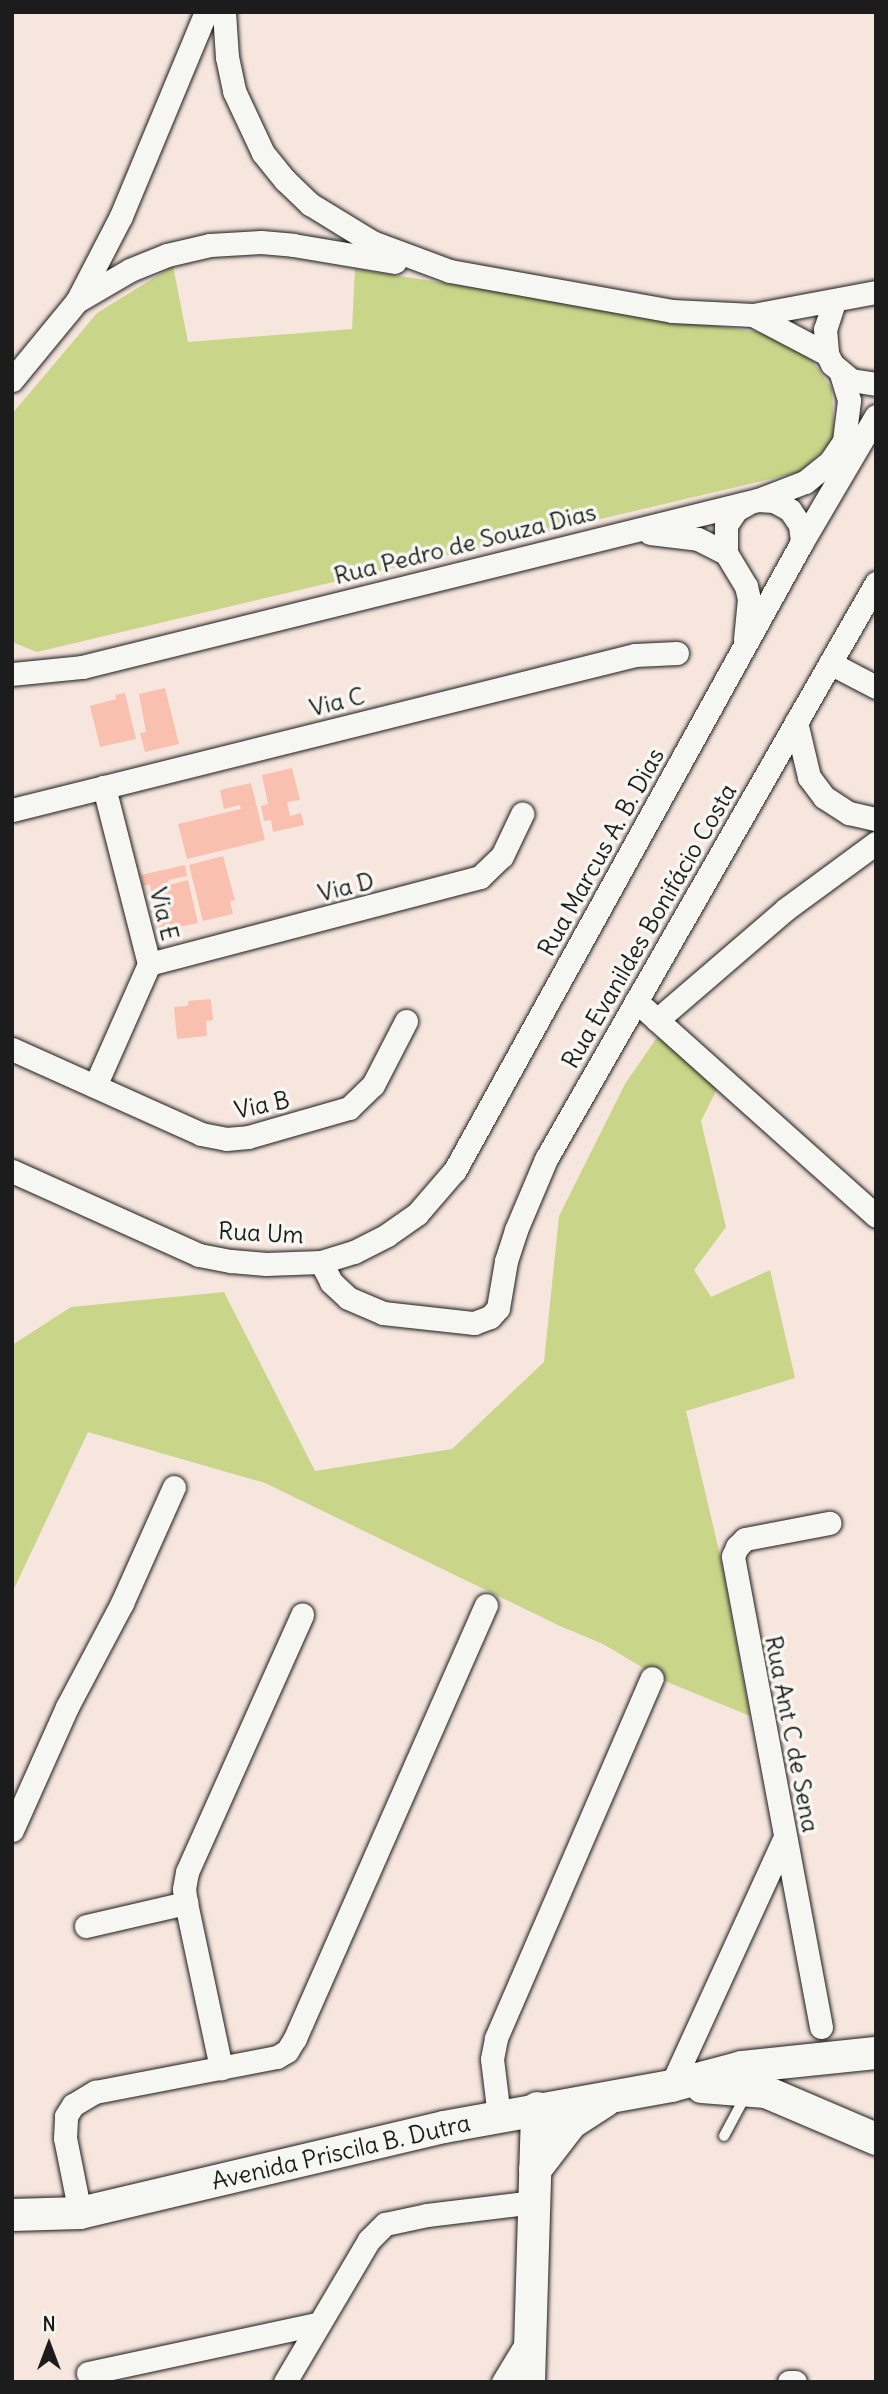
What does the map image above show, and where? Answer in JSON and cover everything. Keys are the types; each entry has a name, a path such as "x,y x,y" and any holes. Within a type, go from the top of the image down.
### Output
{"street":[{"path":"12,380 77,301 121,216 206,12"},
{"path":"224,12 227,57 234,91 263,153 285,180 341,226 409,258 450,271"},
{"path":"77,301 130,270 167,255 210,245 261,242 450,271 672,311 753,315 834,302 876,292"},
{"path":"827,354 825,330 834,302"},
{"path":"753,315 827,354 841,374 863,384 876,384"},
{"name":"Rua Pedro de Souza Dias","path":"12,674 46,673 82,667 754,501 805,482 830,462 844,441 849,400 841,374"},
{"name":"Rua Marcus A. B. Dias","path":"321,1262 354,1252 387,1236 416,1214 455,1170 803,542 876,416"},
{"path":"726,552 726,525 736,510 754,501 774,502 790,510 800,525 803,542"},
{"path":"628,531 698,539 726,552 742,574 749,598 744,649"},
{"path":"742,574 765,581 788,573"},
{"name":"Rua Evanildes Bonifácio Costa","path":"321,1262 331,1282 348,1298 383,1313 474,1323 490,1317 498,1308 506,1261 527,1200 546,1158 876,583"},
{"name":"Via C","path":"12,810 635,655 677,653"},
{"path":"830,663 876,687"},
{"path":"12,664 46,673"},
{"path":"796,722 809,777 824,797 849,813 876,819"},
{"name":"Via E","path":"94,1086 149,964 104,787"},
{"name":"Via D","path":"149,964 480,877 502,856 522,814"},
{"path":"657,1020 786,909 876,843"},
{"path":"636,1001 876,1216"},
{"name":"Via B","path":"12,1049 201,1134 226,1139 248,1137 349,1108 373,1085 406,1021"},
{"name":"Rua Um","path":"12,1171 199,1255 266,1264 321,1262"},
{"path":"12,1830 67,1707 122,1603 174,1488"},
{"name":"Rua Ant C de Sena","path":"821,2027 733,1556 737,1547 746,1539 828,1523"},
{"path":"80,2213 65,2138 66,2116 73,2105 95,2092 277,2057 295,2038 486,1605"},
{"path":"221,2068 186,1903 184,1889 187,1872 302,1615"},
{"path":"499,2116 492,2059 496,2038 652,1678"},
{"path":"671,2086 785,1837"},
{"path":"86,1926 186,1903"},
{"path":"671,2086 714,2073 776,2063 876,2053"},
{"path":"671,2086 749,2089 793,2102 876,2139"},
{"name":"Avenida Priscila B. Dutra","path":"12,2215 80,2213 499,2116 537,2118 574,2102 671,2086"},
{"path":"535,2170 571,2123 597,2105 618,2095"},
{"path":"529,2382 537,2118"},
{"path":"285,2382 369,2240 385,2224 427,2215 534,2202"},
{"path":"88,2373 317,2324"},
{"path":"503,2382 531,2337"},
{"path":"789,2382 794,2382"}],"lane":[{"path":"724,2136 749,2089 776,2063"}],"green space":[{"path":"173,266 188,342 352,329 355,269 769,334 789,340 811,359 832,389 834,440 800,472 37,652 12,642 12,414 97,313"},
{"path":"667,1023 720,1083 701,1121 726,1227 694,1270 711,1297 770,1270 795,1378 686,1411 720,1555 750,1716 665,1681 603,1644 560,1626 265,1483 88,1432 12,1593 12,1345 71,1307 224,1292 315,1471 452,1449 544,1362 559,1216 625,1084"}],"building":[{"path":"165,688 179,744 145,752 140,733 146,732 139,694"},
{"path":"125,693 136,739 100,747 90,706 116,699 115,695"},
{"path":"292,768 300,800 287,802 290,816 301,813 304,825 273,832 271,820 264,821 261,806 268,804 262,775"},
{"path":"251,783 265,840 187,859 178,824 241,809 240,805 224,809 220,790"},
{"path":"223,856 235,900 230,901 233,914 203,921 189,865"},
{"path":"185,865 187,876 168,880 169,885 188,880 198,923 160,931 150,884 143,886 141,875"},
{"path":"211,999 213,1020 206,1021 207,1036 177,1039 174,1007 188,1006 188,1001"}]}
